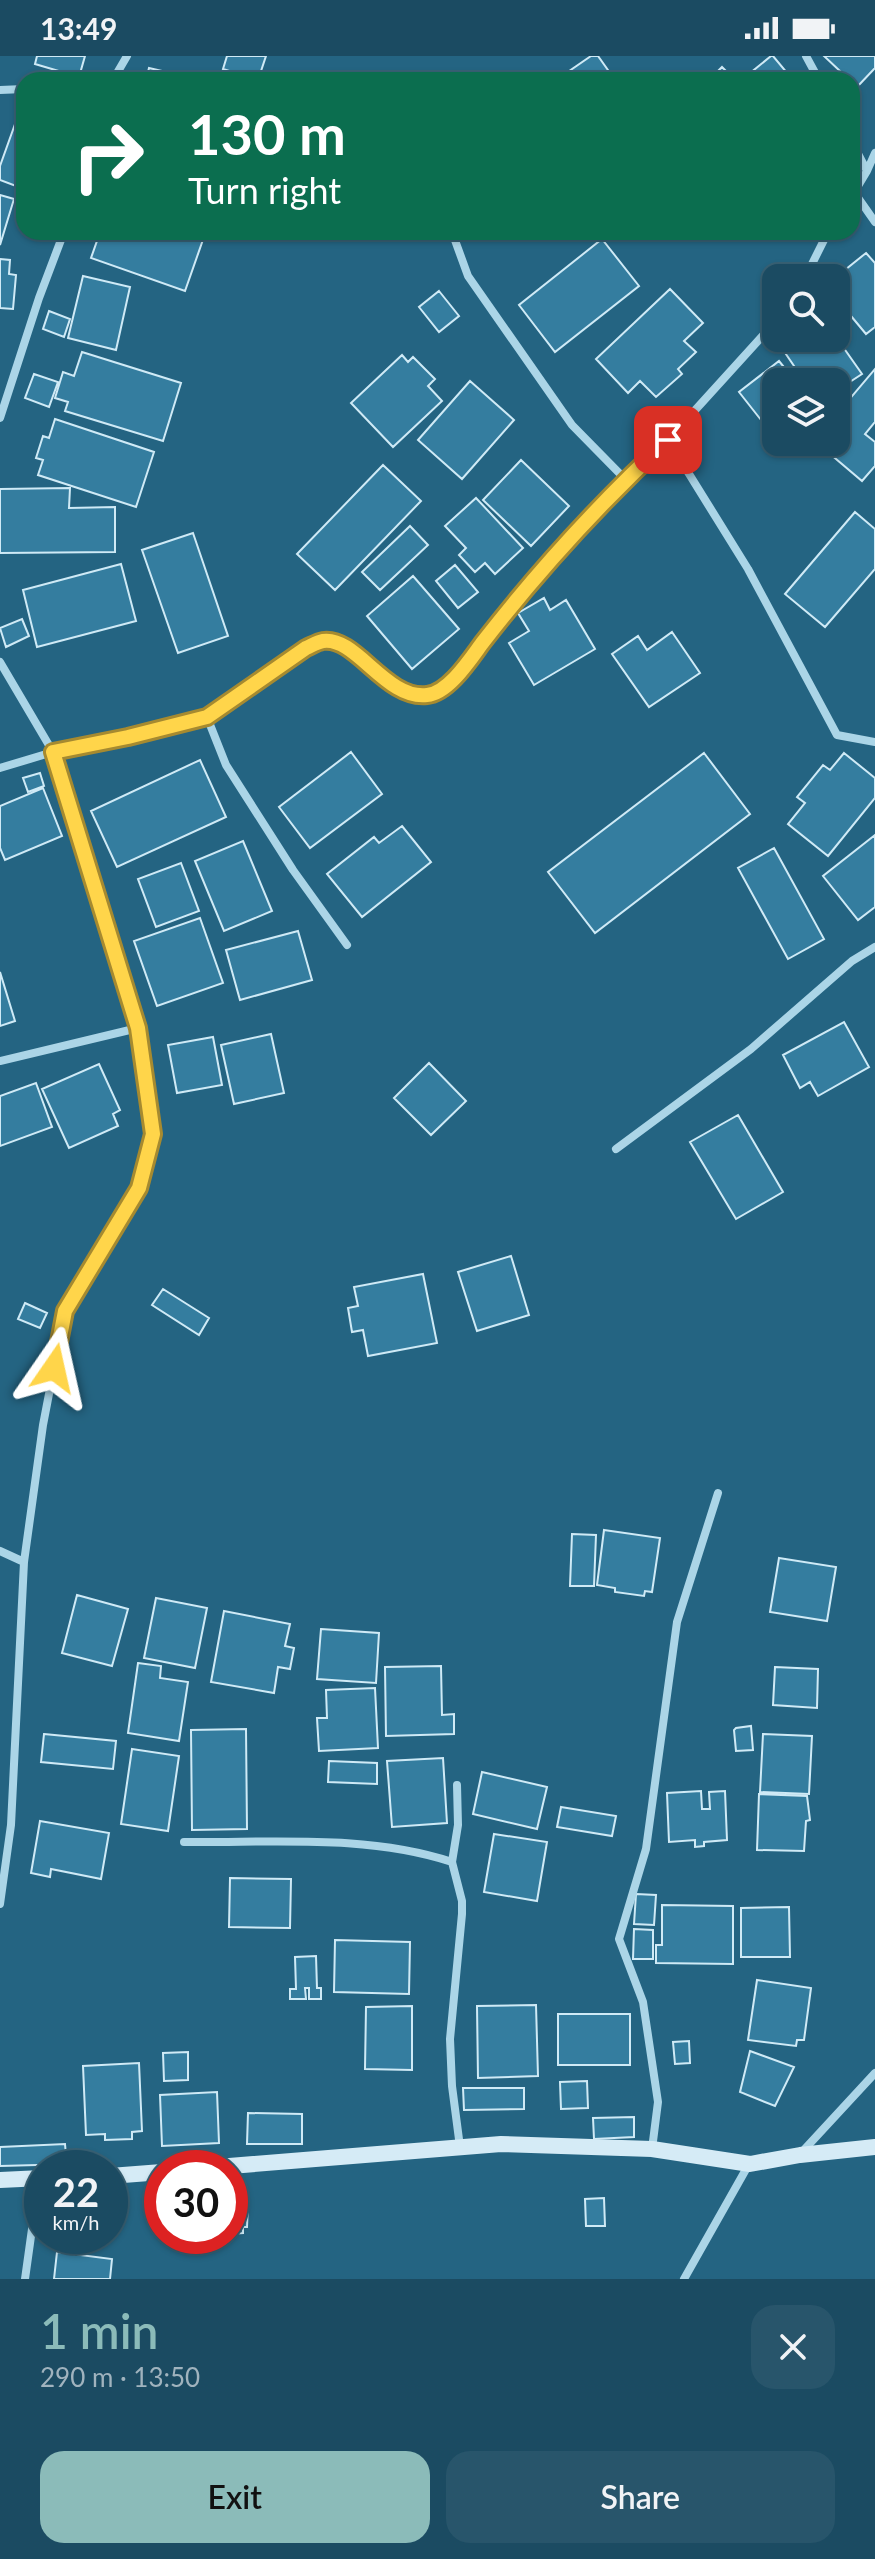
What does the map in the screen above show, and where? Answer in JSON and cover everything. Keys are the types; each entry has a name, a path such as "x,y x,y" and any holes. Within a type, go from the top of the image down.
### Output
{"street":[{"path":"860,182 875,153"},
{"path":"860,157 867,171"},
{"path":"860,203 875,222"},
{"path":"0,418 4,391 61,240"},
{"path":"455,240 468,276 572,425 626,480"},
{"path":"812,264 824,240"},
{"path":"0,768 53,752 207,717 306,648 323,641 340,644 402,692 429,696 453,681 521,594 762,336"},
{"path":"668,440 748,569 837,735 875,742"},
{"path":"0,662 53,752 138,1028 153,1134 139,1188 65,1311 43,1425 24,1562 11,1825 0,1904"},
{"path":"207,717 226,765 293,870 347,945"},
{"path":"616,1149 751,1049 852,961 875,947"},
{"path":"0,1061 138,1028"},
{"path":"652,2149 658,2102 643,2002 619,1939 646,1849 677,1622 718,1493"},
{"path":"0,1551 24,1562"},
{"path":"457,1785 458,1825 452,1862 462,1901 450,2039 460,2147"},
{"path":"184,1842 362,1844 425,1853 452,1862"},
{"path":"800,2155 875,2073"},
{"path":"248,2164 501,2144 652,2149 750,2164 875,2147"},
{"path":"684,2279 750,2164"},
{"path":"0,2180 24,2179"},
{"path":"25,2279 29,2254"}],"building":[{"path":"37,56 85,56 80,72 62,72 35,64"},
{"path":"227,56 266,56 261,72 223,69"},
{"path":"591,56 598,56 609,72 568,72"},
{"path":"773,56 786,72 751,72"},
{"path":"824,56 875,56 875,68 860,84 860,72 841,72"},
{"path":"16,121 16,186 0,180 0,166"},
{"path":"0,195 14,199 0,245"},
{"path":"97,240 203,240 185,291 91,258"},
{"path":"601,240 639,286 555,352 519,305"},
{"path":"866,253 875,263 875,327 866,334 850,315 850,266"},
{"path":"0,259 10,260 9,274 16,275 13,309 0,308"},
{"path":"83,276 130,287 116,350 68,338"},
{"path":"670,289 703,323 684,341 696,352 678,369 682,374 656,397 640,381 628,393 596,359"},
{"path":"439,291 459,316 439,332 419,307"},
{"path":"49,311 70,319 64,337 43,329"},
{"path":"82,352 181,383 163,441 65,411 68,402 55,398 63,372 74,376"},
{"path":"785,352 847,352 862,374 850,382 850,368 795,368"},
{"path":"402,355 408,362 413,357 435,379 428,386 442,401 393,447 351,403"},
{"path":"779,361 785,368 770,368"},
{"path":"875,369 875,422 865,434 875,442 875,466 862,481 833,456 850,456 850,398"},
{"path":"34,374 58,382 49,407 25,398"},
{"path":"762,374 762,421 739,392"},
{"path":"470,381 514,420 462,479 418,440"},
{"path":"55,419 154,452 136,507 38,475 43,460 36,458 43,436 49,438"},
{"path":"521,460 569,506 531,546 483,500"},
{"path":"383,465 421,501 335,590 297,554"},
{"path":"70,488 69,508 115,507 115,552 0,553 0,489"},
{"path":"476,498 523,548 495,574 485,563 475,572 459,555 466,548 445,526"},
{"path":"855,512 875,529 875,569 825,627 785,594"},
{"path":"410,526 428,545 380,590 362,572"},
{"path":"193,533 228,636 178,653 142,550"},
{"path":"121,564 136,621 37,647 23,590"},
{"path":"455,565 478,592 458,608 436,581"},
{"path":"413,576 459,629 412,669 367,616"},
{"path":"544,598 550,610 566,600 595,649 534,685 509,643 529,631 518,613"},
{"path":"22,619 29,636 6,647 0,628"},
{"path":"672,632 700,673 649,707 612,654 638,636 647,650"},
{"path":"351,752 382,794 310,848 279,807"},
{"path":"704,753 750,814 595,933 548,872"},
{"path":"844,753 875,778 875,798 828,856 788,824 805,803 797,797 823,765 830,770"},
{"path":"200,760 226,817 117,867 91,811"},
{"path":"40,773 44,786 28,792 23,778"},
{"path":"43,788 62,836 5,860 0,848 0,806"},
{"path":"402,826 431,862 362,917 327,874 374,837 379,843"},
{"path":"875,835 875,907 858,920 823,876"},
{"path":"243,841 272,911 224,931 195,861"},
{"path":"774,848 824,939 788,959 738,868"},
{"path":"181,863 199,911 156,927 138,879"},
{"path":"200,918 223,983 157,1006 134,941"},
{"path":"298,931 312,980 240,1000 226,950"},
{"path":"0,972 15,1021 0,1026"},
{"path":"844,1022 869,1067 818,1096 810,1082 800,1088 783,1055"},
{"path":"271,1034 284,1093 234,1104 221,1045"},
{"path":"213,1037 222,1085 177,1093 168,1045"},
{"path":"429,1063 466,1101 431,1135 394,1098"},
{"path":"99,1064 120,1110 113,1114 118,1126 69,1148 42,1089"},
{"path":"36,1083 52,1127 0,1146 0,1096"},
{"path":"738,1115 783,1192 736,1219 690,1142"},
{"path":"511,1256 529,1315 477,1331 458,1272"},
{"path":"423,1274 437,1343 368,1356 363,1330 352,1332 348,1308 358,1306 354,1287"},
{"path":"163,1289 209,1318 199,1335 152,1305"},
{"path":"25,1303 47,1313 40,1328 18,1319"},
{"path":"604,1530 660,1538 652,1592 645,1591 644,1596 615,1592 615,1588 597,1585"},
{"path":"572,1534 596,1535 594,1586 570,1586"},
{"path":"779,1558 836,1567 827,1621 770,1612"},
{"path":"77,1595 128,1609 112,1666 62,1653"},
{"path":"156,1598 207,1608 195,1668 144,1658"},
{"path":"224,1611 290,1624 285,1646 294,1648 290,1669 278,1667 274,1693 211,1682"},
{"path":"321,1629 379,1633 376,1683 317,1679"},
{"path":"138,1663 161,1666 160,1678 188,1682 179,1741 128,1733"},
{"path":"441,1666 442,1715 454,1714 454,1734 386,1736 385,1667"},
{"path":"775,1667 818,1669 817,1708 773,1705"},
{"path":"375,1688 378,1748 319,1751 317,1718 327,1718 326,1690"},
{"path":"751,1726 753,1750 736,1751 734,1730"},
{"path":"246,1729 247,1829 192,1830 191,1730"},
{"path":"44,1734 116,1741 113,1769 41,1762"},
{"path":"763,1734 812,1736 809,1794 760,1792"},
{"path":"132,1749 179,1756 168,1831 121,1824"},
{"path":"443,1758 447,1823 392,1827 387,1761"},
{"path":"329,1761 377,1763 377,1784 328,1782"},
{"path":"482,1772 547,1787 537,1829 473,1814"},
{"path":"701,1791 702,1809 710,1809 709,1792 725,1791 727,1840 704,1842 704,1846 695,1847 695,1840 669,1842 667,1793"},
{"path":"759,1794 807,1796 810,1820 806,1821 804,1851 757,1850"},
{"path":"561,1807 616,1816 612,1836 557,1827"},
{"path":"40,1821 109,1833 101,1879 51,1869 50,1877 31,1873"},
{"path":"494,1834 547,1842 537,1901 484,1892"},
{"path":"230,1878 291,1879 290,1928 229,1927"},
{"path":"636,1894 656,1895 654,1925 634,1924"},
{"path":"662,1905 733,1906 733,1964 656,1963 656,1945 662,1945"},
{"path":"789,1907 790,1957 741,1957 741,1908"},
{"path":"634,1929 653,1930 653,1959 633,1959"},
{"path":"335,1940 410,1942 409,1994 334,1992"},
{"path":"316,1956 317,1988 321,1988 321,1999 309,1999 309,1988 305,1988 306,1999 290,1999 290,1989 296,1989 295,1957"},
{"path":"757,1980 811,1988 804,2040 797,2040 796,2046 748,2040"},
{"path":"536,2005 538,2076 478,2078 477,2006"},
{"path":"412,2006 412,2070 365,2069 366,2007"},
{"path":"558,2014 630,2014 630,2065 558,2065"},
{"path":"689,2041 690,2063 675,2064 673,2042"},
{"path":"750,2051 794,2067 775,2106 740,2092"},
{"path":"188,2052 188,2080 164,2081 163,2053"},
{"path":"139,2063 142,2131 132,2132 132,2139 105,2140 105,2134 86,2135 83,2066"},
{"path":"587,2081 588,2108 561,2109 560,2082"},
{"path":"463,2088 524,2088 524,2109 464,2110"},
{"path":"217,2092 219,2143 162,2146 160,2095"},
{"path":"248,2113 302,2114 302,2144 247,2144"},
{"path":"634,2117 634,2137 594,2139 593,2118"},
{"path":"65,2144 66,2150 24,2150 24,2165 0,2166 0,2147"},
{"path":"604,2198 605,2226 586,2226 585,2199"},
{"path":"57,2254 112,2259 110,2279 54,2279"}],"route":[{"path":"54,1368 65,1311 139,1188 153,1134 138,1028 53,752 207,717 306,648 323,641 340,644 402,692 429,696 453,681 521,594 626,480 668,440"}]}
